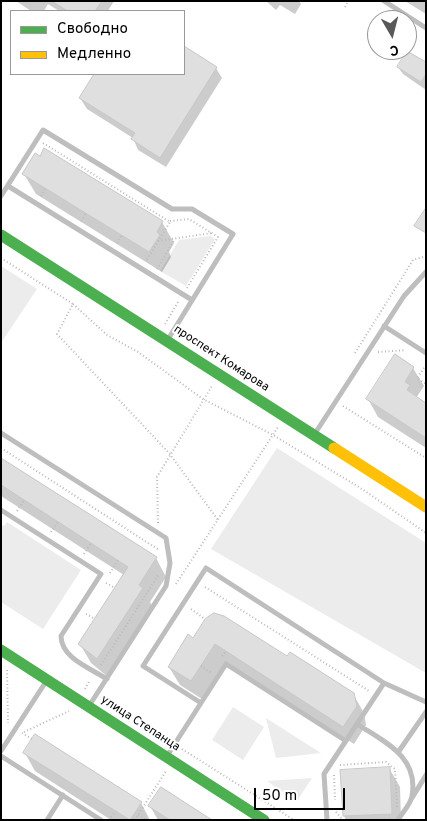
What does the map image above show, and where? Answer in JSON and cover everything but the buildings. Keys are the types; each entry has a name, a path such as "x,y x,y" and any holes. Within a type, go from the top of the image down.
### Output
{"main road":[{"name":"проспект Комарова","path":"1,235 426,507"},
{"name":"улица Степанца","path":"1,650 264,820"}],"lane":[{"path":"384,1 426,28"},
{"path":"1,196 42,130 172,209 192,209 233,234 167,341"},
{"path":"8,186 192,300"},
{"path":"314,435 404,296 426,272"},
{"path":"384,326 426,353"},
{"path":"1,432 166,538 170,556 166,586 88,707"},
{"path":"1,510 101,574 61,636 61,645 65,652 107,679"},
{"path":"201,703 143,666 206,568 384,683 426,702"},
{"path":"166,757 226,664 346,741"},
{"path":"1,750 47,680"},
{"path":"327,820 324,774 384,683"},
{"path":"399,751 426,712"},
{"path":"357,724 399,751 410,770 412,798"},
{"path":"1,756 101,820"},
{"path":"398,820 426,775"},
{"path":"47,820 63,795"}],"path":[{"path":"345,7 348,1"},
{"path":"37,139 170,222 189,219 218,237 164,326"},
{"path":"43,193 46,188"},
{"path":"83,218 86,213"},
{"path":"145,263 170,222"},
{"path":"158,241 212,233"},
{"path":"119,240 122,235"},
{"path":"156,270 175,239"},
{"path":"355,353 414,260 426,256"},
{"path":"1,258 73,304 108,335 138,352 203,399 273,435 362,489 426,533"},
{"path":"73,304 57,334 169,454 218,520"},
{"path":"380,346 376,352 411,350 403,345"},
{"path":"426,365 417,378 426,384"},
{"path":"1,448 160,550 157,477 169,454 219,374"},
{"path":"341,404 426,458"},
{"path":"174,587 285,417"},
{"path":"20,506 24,500"},
{"path":"16,513 23,517"},
{"path":"54,528 58,522"},
{"path":"87,549 91,543"},
{"path":"103,569 110,573 118,560"},
{"path":"100,666 160,572"},
{"path":"104,581 115,588"},
{"path":"201,594 206,586 372,693"},
{"path":"196,601 191,609 205,619"},
{"path":"84,612 95,619"},
{"path":"223,655 226,651"},
{"path":"201,666 212,673"},
{"path":"7,670 9,739 72,710"},
{"path":"97,694 294,820"},
{"path":"22,733 32,739"},
{"path":"338,768 341,764 386,762 395,769 397,810"},
{"path":"135,820 166,771"},
{"path":"334,772 336,814 343,820"},
{"path":"109,820 115,812"},
{"path":"138,814 146,820"},
{"path":"367,815 367,820 373,820 390,818 394,814"}],"shaded area":[{"path":"210,236 215,239 186,286 160,271 179,240"},
{"path":"1,266 37,289 1,343"},
{"path":"277,448 426,543 426,673 211,549"},
{"path":"7,522 81,570 43,629 1,602 1,525 4,526"},
{"path":"233,707 264,727 243,760 212,740"},
{"path":"266,718 321,753 276,758"},
{"path":"312,778 297,801 267,781"}],"traffic: fast":[{"path":"1,235 334,448"},
{"path":"1,650 264,820"}],"traffic: slow":[{"path":"334,448 426,507"}]}
